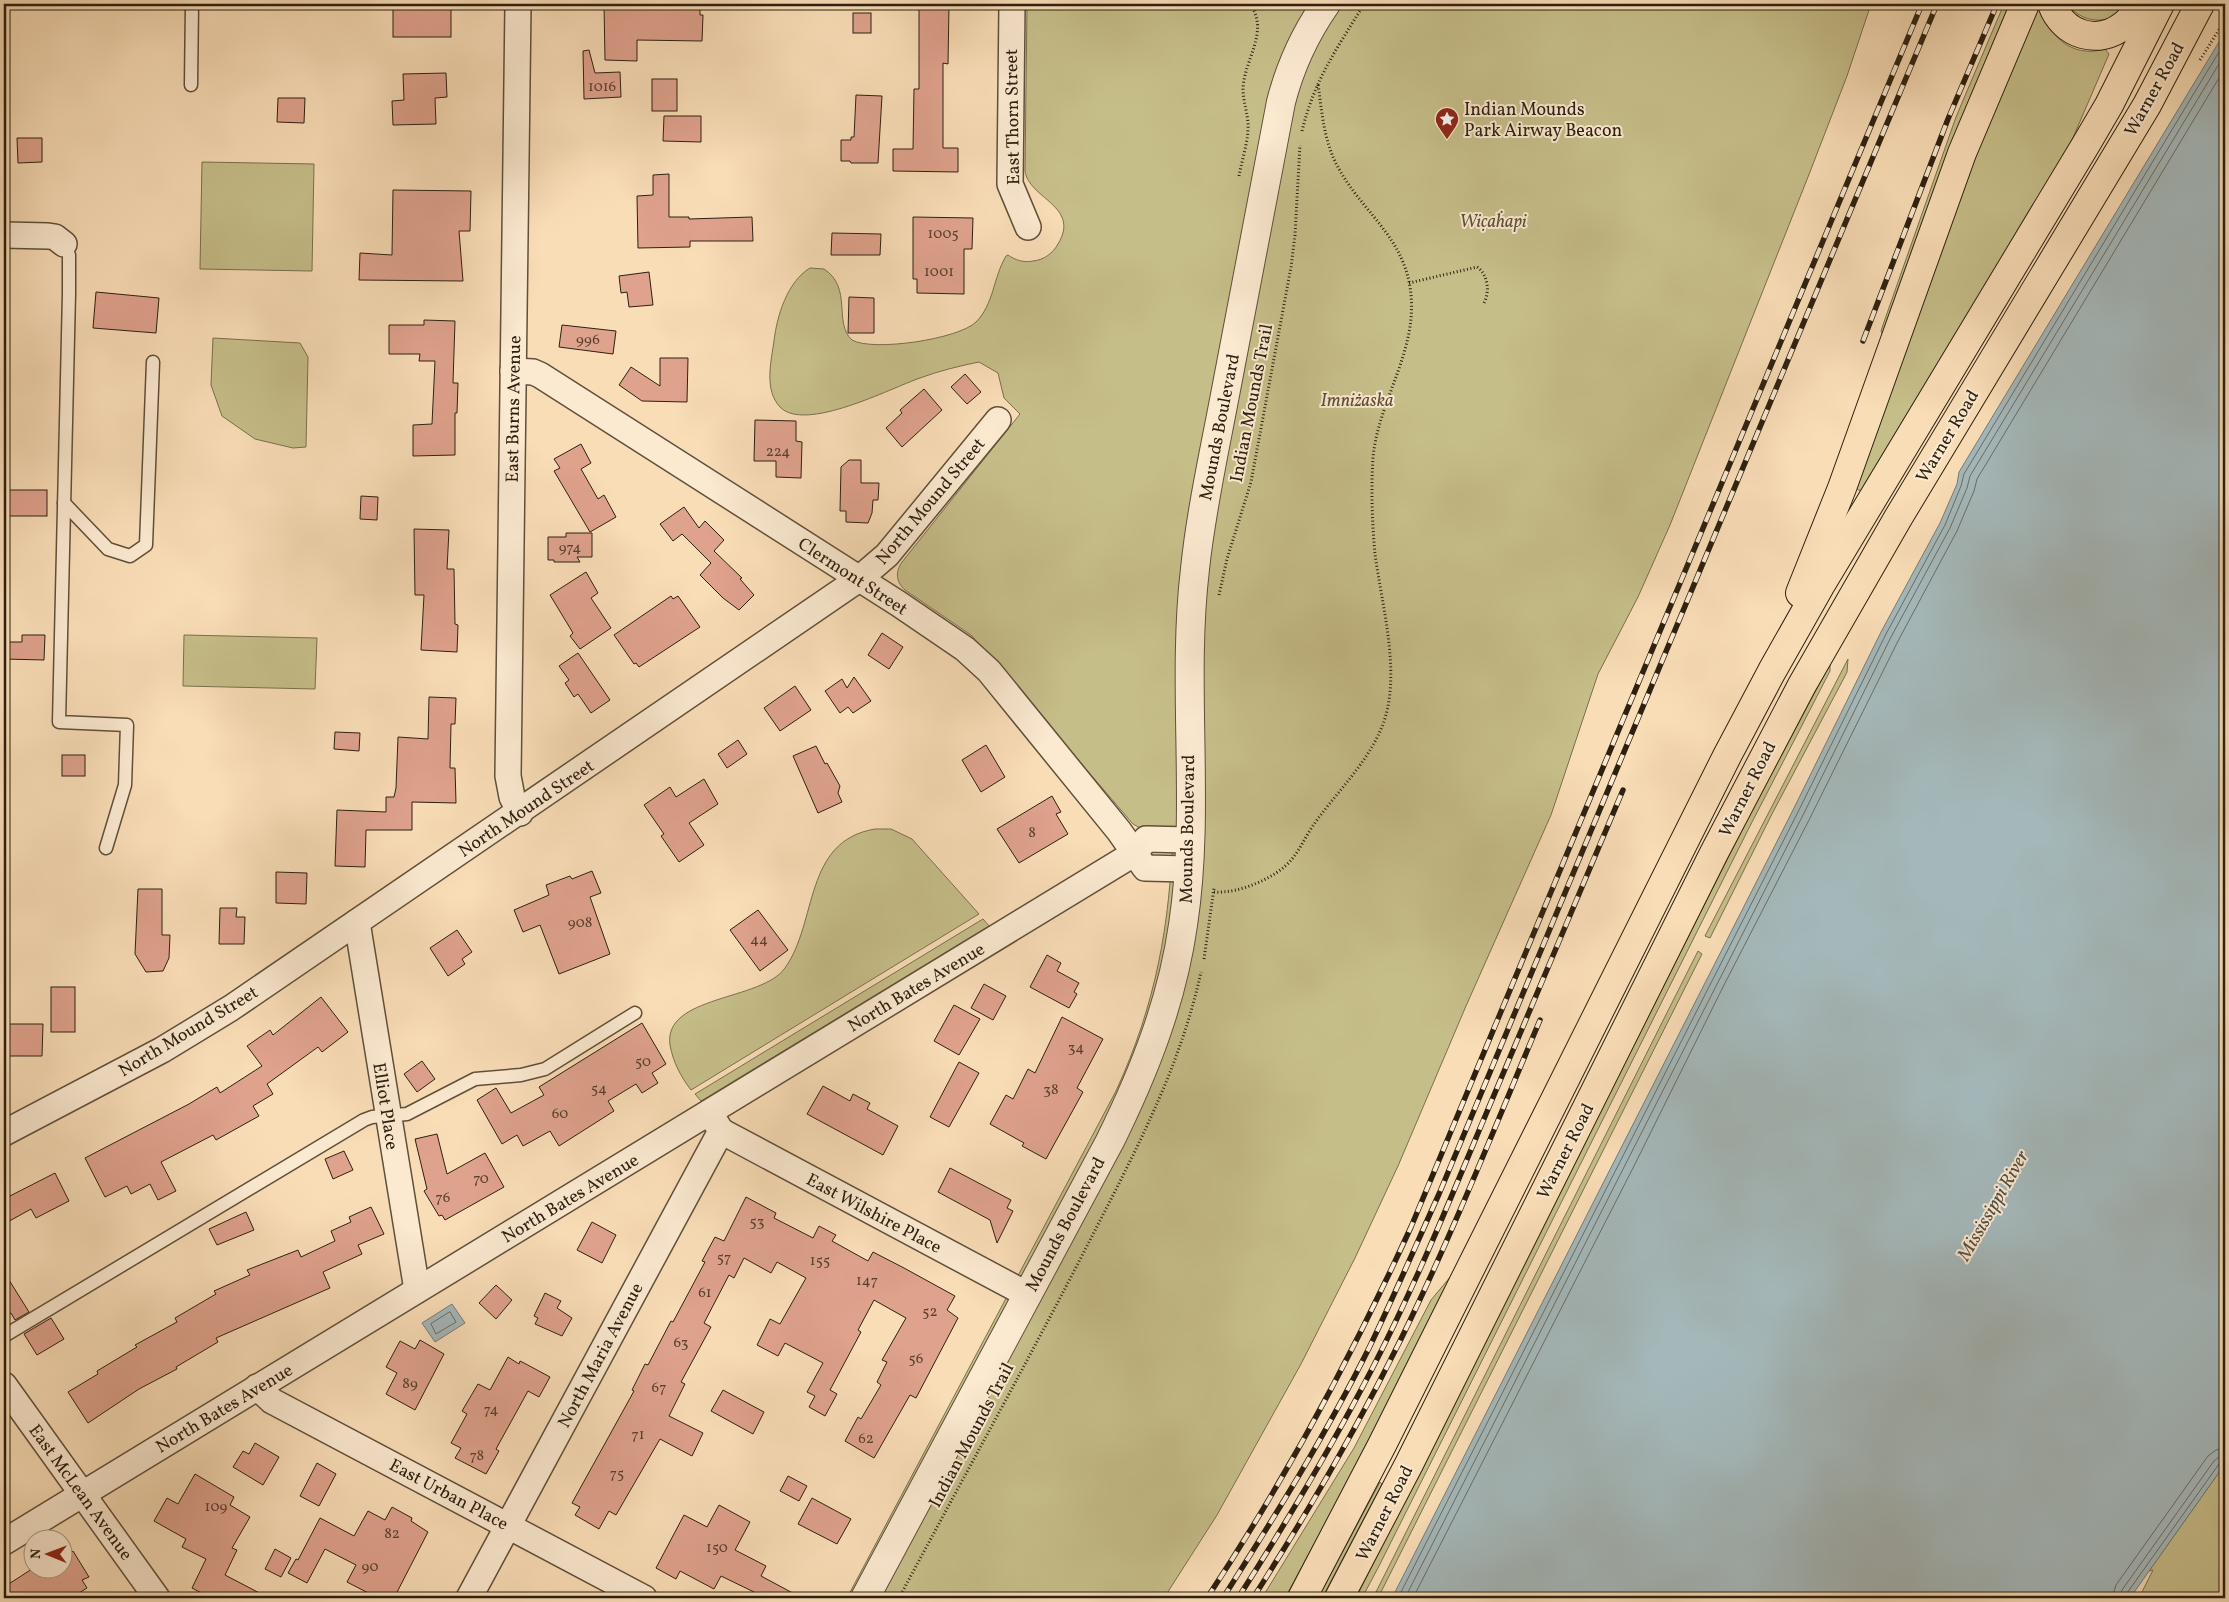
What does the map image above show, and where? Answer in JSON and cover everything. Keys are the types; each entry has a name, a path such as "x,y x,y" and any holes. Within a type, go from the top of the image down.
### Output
{"highway":[{"path":"1748,715 1842,488 1938,217 1969,136 2025,4"},
{"path":"2052,4 2061,20 2071,30 2083,35 2093,36 2108,34 2124,25 2141,4"},
{"name":"Warner Road","path":"1302,1598 1382,1445 1748,715 1820,586 2085,146 2123,79 2160,4"},
{"name":"Warner Road","path":"1339,1598 1400,1481 1714,853 1802,685 1908,501 2147,105 2200,4"},
{"path":"2147,105 2207,4"}],"street":[{"name":"East Burns Avenue","path":"518,4 508,776 512,797 520,813"},
{"name":"East Thorn Street","path":"1012,4 1009,176 1014,196 1028,227"},
{"name":"Mounds Boulevard","path":"865,1598 1110,1141 1151,1050 1166,1004 1177,961 1183,924 1188,869 1188,663 1197,547 1281,102 1294,62 1307,34 1326,4"},
{"path":"4,235 52,236 64,244"},
{"name":"Clermont Street","path":"513,371 540,375 957,643 977,659 1136,853 1145,868 1188,869"},
{"name":"North Mound Street","path":"4,1133 197,1030 520,813 859,579 887,555 998,420"},
{"path":"1136,853 1146,839 1189,840"},
{"name":"North Bates Avenue","path":"4,1542 417,1290 715,1122 1136,853"},
{"name":"Elliot Place","path":"357,922 417,1290"},
{"name":"East Wilshire Place","path":"715,1122 1028,1295"},
{"name":"North Maria Avenue","path":"469,1598 508,1526 715,1122"},
{"name":"East McLean Avenue","path":"4,1386 157,1598"},
{"name":"East Urban Place","path":"257,1387 272,1400 644,1598"}],"lane":[{"path":"191,85 192,4"},
{"path":"64,244 69,255 59,722 127,725 125,785 106,848"},
{"path":"64,504 108,549 130,556 146,545 152,362"},
{"path":"4,1336 364,1120 372,1117 411,1113 460,1085 475,1079 521,1074 545,1069 635,1013"}],"path":[{"path":"1239,176 1248,132 1244,81 1255,47 1258,28 1256,13 1250,4"},
{"path":"1301,135 1318,82 1334,51 1364,4"},
{"path":"1214,892 1228,892 1240,889 1277,873 1287,864 1324,810 1371,748 1385,718 1391,681 1372,521 1373,461 1380,423 1410,333 1412,316 1410,284 1405,264 1398,248 1344,178 1332,156 1324,128 1318,82"},
{"name":"Indian Mounds Trail","path":"1218,600 1227,559 1251,482 1293,256 1300,140"},
{"path":"1410,284 1440,278 1477,267 1481,270 1488,287 1484,303"},
{"name":"Indian Mounds Trail","path":"899,1598 1067,1286"}],"green space":[{"name":"Imniżaska","path":"1027,4 1871,4 1847,76 1670,525 1638,597 1598,674 1551,815 1466,1006 1398,1166 1355,1258 1301,1364 1217,1515 1164,1598 847,1598 1116,1091 1130,1059 1151,995 1164,931 1168,899 1173,830 1140,828 1133,824 971,635 905,590 898,580 898,569 902,562 1020,414 1004,398 998,373 979,362 927,375 848,406 808,415 792,414 780,407 775,400 770,384 775,331 784,300 795,282 810,268 824,269 833,277 841,295 844,324 852,340 878,345 896,344 935,338 967,328 982,315 1006,256 1030,262 1048,256 1056,247 1063,231 1063,220 1052,204 1035,189 1025,171"},
{"path":"2004,4 2015,4 1883,335 1881,331 1884,322 1956,117"},
{"path":"2067,4 2131,4 2116,16 2099,20 2082,16"},
{"path":"2038,6 2048,26 2063,42 2082,51 2105,49 2109,54 2069,147 1861,491 1852,487 1945,229"},
{"path":"202,162 314,164 312,271 200,269"},
{"path":"213,338 300,343 308,357 306,447 293,448 255,439 222,416 211,385"},
{"path":"184,635 317,638 315,689 183,686"},
{"path":"1848,659 1847,672 1773,812 1710,938 1705,936"},
{"path":"1830,664 1830,671 1750,826 1379,1566 1362,1598 1356,1598 1751,812"},
{"path":"875,829 891,829 912,839 979,914 691,1090 681,1075 673,1057 670,1045 672,1029 682,1017 697,1007 756,987 773,979 785,968 803,929 815,886 824,866 835,849 852,837"},
{"path":"983,919 989,926 701,1101 695,1094"},
{"path":"1698,951 1702,954 1378,1598 1373,1598"},
{"path":"1451,1276 1356,1466 1285,1598 1262,1598 1354,1448 1431,1300"},
{"path":"2225,1464 2225,1598 2139,1598 2153,1570 2149,1571"},
{"path":"1380,1482 1382,1484 1322,1598 1318,1598"}],"water":[{"name":"Mississippi River","path":"2225,32 2225,1464 2130,1598 1392,1598 1792,812 1881,632 1940,523 1957,484 1959,472"},
{"path":"452,1304 465,1323 435,1342 422,1323"}],"building":[{"path":"604,4 700,4 700,15 703,15 702,41 637,40 637,61 605,60"},
{"path":"919,4 949,4 948,64 943,63 943,148 958,148 958,172 893,171 893,149 913,149 914,89 919,89"},
{"path":"393,8 451,8 451,37 393,37"},
{"path":"853,13 871,13 871,33 853,33"},
{"path":"589,50 595,73 620,72 621,97 584,99 583,51"},
{"path":"446,73 447,97 435,98 436,124 393,125 392,101 404,100 403,74"},
{"path":"652,79 677,79 677,111 652,111"},
{"path":"856,95 882,96 878,163 841,161 841,140 851,140 851,137 854,137"},
{"path":"278,98 305,98 304,123 277,122"},
{"path":"664,116 701,116 701,142 663,141"},
{"path":"17,138 42,138 42,162 18,163"},
{"path":"669,174 669,217 689,217 689,219 752,217 753,241 690,241 690,247 638,248 637,196 653,195 653,175"},
{"path":"393,190 471,191 470,231 459,231 463,281 359,280 360,253 392,255"},
{"path":"913,217 973,218 972,249 964,249 964,294 917,293 917,279 913,279"},
{"path":"832,233 881,234 880,255 831,255"},
{"path":"649,272 653,305 629,307 627,292 621,293 619,276"},
{"path":"96,292 159,298 156,333 93,328"},
{"path":"849,297 874,298 874,333 848,333"},
{"path":"424,320 455,321 453,383 458,383 457,413 455,413 455,455 413,456 413,425 432,424 435,361 419,361 420,354 389,354 389,325 424,325"},
{"path":"562,325 616,331 613,354 559,347"},
{"path":"660,358 688,358 687,402 642,401 619,385 631,367 660,386"},
{"path":"965,374 981,392 967,404 951,387"},
{"path":"924,389 942,410 902,447 886,428 902,413 900,410"},
{"path":"755,420 796,421 796,441 802,442 801,478 776,477 776,461 754,461"},
{"path":"581,444 591,463 581,469 598,499 604,495 616,517 590,532 554,471 560,468 554,459"},
{"path":"849,460 861,460 861,483 879,483 878,500 873,500 872,513 868,523 846,522 846,511 840,511 841,467"},
{"path":"4,490 47,490 47,516 4,516"},
{"path":"361,496 378,497 377,520 360,519"},
{"path":"684,507 699,528 705,521 724,540 714,551 742,578 740,579 754,595 739,610 723,598 700,575 711,563 682,534 673,541 660,524"},
{"path":"414,529 449,530 447,569 454,569 455,624 458,625 457,652 421,650 424,595 415,595"},
{"path":"566,533 592,533 592,557 577,557 580,562 554,562 554,560 548,560 548,537 566,537"},
{"path":"586,572 598,593 591,598 611,628 580,649 570,636 573,633 550,595"},
{"path":"671,596 673,599 678,596 700,627 639,667 636,663 634,664 614,635"},
{"path":"882,633 903,647 889,669 868,655"},
{"path":"22,635 45,635 44,660 4,659 4,642 22,642"},
{"path":"578,653 610,700 591,713 578,694 574,697 565,683 569,680 559,666"},
{"path":"854,677 871,701 853,713 848,707 840,713 825,691 842,679 847,688"},
{"path":"795,686 811,710 780,731 764,708"},
{"path":"429,697 456,698 455,724 451,724 450,768 455,768 456,803 412,802 412,830 366,830 365,867 335,866 337,810 386,812 386,797 394,797 396,788 398,737 428,739"},
{"path":"335,732 360,733 359,751 334,749"},
{"path":"738,740 747,754 727,768 718,754"},
{"path":"986,745 1005,777 981,792 962,760"},
{"path":"816,746 825,764 827,763 840,786 838,793 842,802 818,813 793,756"},
{"path":"62,755 85,755 85,776 62,776"},
{"path":"704,779 718,804 689,823 704,845 679,862 661,836 664,834 644,805 670,787 676,797"},
{"path":"1052,796 1061,812 1056,814 1068,834 1019,863 997,829"},
{"path":"592,871 601,893 590,897 610,954 559,974 540,925 523,932 514,910 549,895 546,885 570,876 572,879"},
{"path":"276,872 307,873 306,904 276,903"},
{"path":"138,889 162,889 162,935 170,935 169,958 163,971 146,972 135,954"},
{"path":"220,908 237,908 236,917 245,917 244,944 219,944"},
{"path":"758,910 788,950 760,971 730,930"},
{"path":"457,930 472,952 462,959 465,964 448,976 430,948"},
{"path":"1047,955 1061,963 1057,971 1079,983 1074,992 1077,994 1069,1008 1030,987"},
{"path":"984,984 1006,996 993,1020 971,1008"},
{"path":"51,987 75,987 75,1032 51,1032"},
{"path":"321,997 348,1032 322,1052 318,1047 267,1084 273,1094 253,1106 259,1116 216,1140 213,1135 161,1162 176,1191 158,1200 150,1184 131,1194 127,1186 105,1197 85,1158 189,1104 217,1087 220,1093 262,1066 247,1046 270,1030 273,1035"},
{"path":"954,1005 980,1019 959,1055 934,1041"},
{"path":"1062,1017 1103,1039 1077,1088 1083,1092 1046,1159 1022,1146 1024,1143 990,1124 1006,1095 1013,1099 1028,1069 1035,1073"},
{"path":"642,1023 666,1064 652,1073 658,1083 642,1093 636,1084 608,1101 614,1111 559,1146 550,1131 523,1146 517,1135 502,1144 477,1100 496,1088 511,1113 544,1095 539,1087"},
{"path":"7,1024 43,1024 42,1056 7,1056"},
{"path":"422,1061 435,1079 417,1092 404,1074"},
{"path":"959,1062 979,1073 949,1127 930,1117"},
{"path":"823,1086 850,1101 853,1094 870,1103 867,1109 898,1126 883,1155 807,1114"},
{"path":"437,1134 447,1174 485,1153 504,1187 445,1220 442,1215 439,1216 424,1191 427,1189 415,1139"},
{"path":"344,1151 353,1170 333,1179 325,1159"},
{"path":"950,1168 1011,1200 1007,1208 1013,1211 997,1243 990,1220 938,1192"},
{"path":"55,1173 69,1201 36,1218 31,1209 4,1224 4,1199"},
{"path":"746,1197 776,1213 774,1218 813,1238 819,1226 836,1235 832,1241 868,1261 873,1252 955,1296 947,1310 958,1318 916,1398 910,1395 874,1458 845,1441 858,1417 861,1419 881,1385 877,1382 887,1362 882,1360 906,1318 874,1300 858,1330 861,1332 830,1390 837,1394 825,1416 809,1407 815,1396 807,1392 823,1363 785,1343 778,1356 757,1345 770,1319 780,1324 806,1278 777,1262 771,1273 744,1258 734,1278 729,1275 704,1323 711,1327 681,1382 685,1384 669,1416 703,1433 692,1456 660,1439 616,1515 609,1511 599,1529 575,1515 580,1507 572,1503 634,1391 632,1390 645,1364 648,1365 671,1321 673,1322 705,1262 702,1261 715,1237 724,1241"},
{"path":"371,1207 384,1234 358,1245 362,1254 323,1272 330,1288 216,1338 218,1342 176,1367 177,1369 139,1389 88,1423 68,1392 98,1374 97,1371 137,1347 135,1345 177,1322 175,1318 216,1294 214,1291 250,1275 247,1270 298,1250 301,1257 335,1241 331,1231 351,1222 349,1217"},
{"path":"246,1212 254,1230 217,1245 209,1229"},
{"path":"592,1222 616,1235 602,1263 577,1250"},
{"path":"4,1272 29,1312 15,1320 11,1313 4,1318"},
{"path":"496,1285 512,1300 496,1319 479,1303"},
{"path":"545,1293 561,1301 557,1308 572,1318 562,1336 535,1324 538,1318 534,1316"},
{"path":"51,1318 64,1339 37,1355 24,1334"},
{"path":"420,1340 444,1354 415,1410 386,1394 397,1373 386,1367 400,1341 415,1349"},
{"path":"508,1357 519,1364 520,1361 550,1377 539,1397 528,1391 496,1449 499,1451 486,1474 455,1458 461,1448 451,1443 467,1414 462,1411 478,1384 490,1390"},
{"path":"723,1390 764,1412 753,1434 711,1411"},
{"path":"255,1443 279,1457 263,1485 233,1467 243,1451 249,1454"},
{"path":"317,1463 336,1474 319,1506 300,1496"},
{"path":"195,1474 234,1497 230,1505 250,1517 232,1548 237,1550 225,1575 269,1598 211,1598 192,1588 206,1559 182,1547 186,1539 154,1521 167,1498 178,1504"},
{"path":"788,1476 807,1486 799,1501 780,1491"},
{"path":"812,1498 851,1519 837,1544 798,1524"},
{"path":"719,1505 750,1522 735,1550 766,1566 761,1576 802,1598 751,1598 754,1592 721,1576 714,1589 680,1571 676,1579 656,1568 684,1515 707,1527"},
{"path":"392,1507 412,1518 411,1521 428,1532 394,1598 378,1598 347,1582 356,1565 325,1549 307,1583 288,1573 296,1559 298,1560 320,1518 354,1536 368,1511 385,1520"},
{"path":"275,1549 291,1558 281,1577 265,1569"},
{"path":"73,1551 89,1577 82,1580 87,1588 71,1598 4,1598 4,1587 22,1575 22,1580 72,1580"}],"railway":[{"path":"1207,1598 1236,1553 1316,1417 1365,1323 1411,1227 1922,4"},
{"path":"1223,1598 1281,1505 1336,1411 1370,1346 1405,1270 1439,1194 1937,4"},
{"path":"1863,341 1948,119 1997,4"},
{"path":"1238,1598 1324,1456 1372,1369 1403,1306 1623,790"},
{"path":"1253,1598 1331,1470 1401,1339 1456,1221 1540,1020"}],"place":[{"name":"Indian Mounds Park Airway Beacon","path":"1447,140"}],"park label":[{"name":"Wic̣aḣapi","path":"1493,221"}]}
